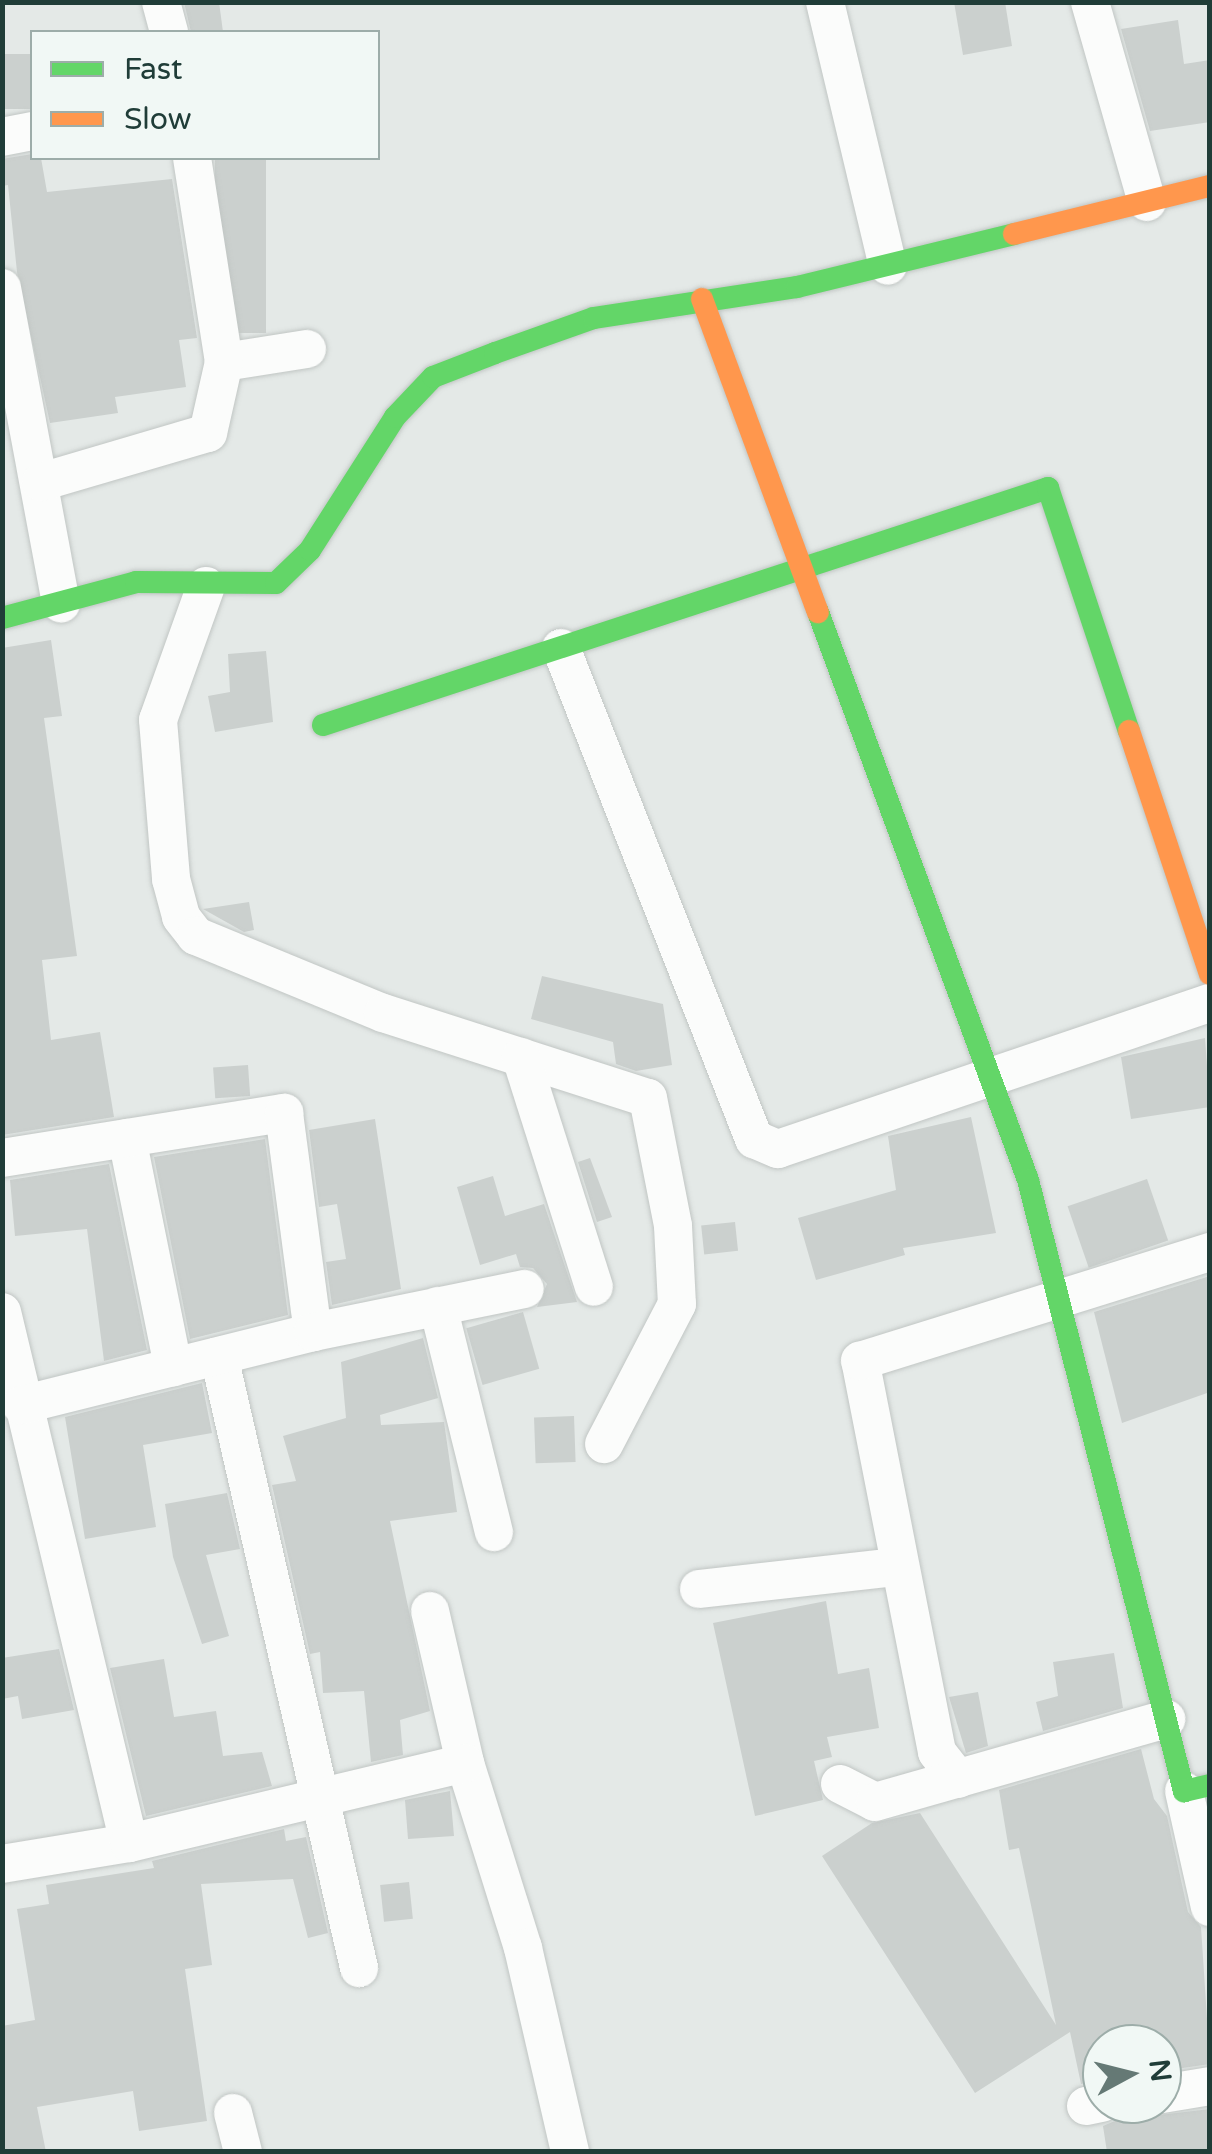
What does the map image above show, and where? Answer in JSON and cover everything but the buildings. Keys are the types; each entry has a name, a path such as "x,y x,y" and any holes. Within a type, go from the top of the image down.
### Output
{"street":[{"path":"160,2 168,30"},
{"path":"824,2 888,266"},
{"path":"1090,2 1148,202"},
{"path":"2,137 30,131"},
{"path":"41,482 208,433 224,362 192,160"},
{"path":"2,618 136,582 206,586 276,583 310,550 395,417 433,378 594,318 888,266 1210,186"},
{"path":"2,288 61,604"},
{"path":"702,299 990,1078 1061,1299 1166,1719 1197,1788 1210,1907"},
{"path":"224,362 307,349"},
{"path":"324,726 1048,488 1210,974"},
{"path":"206,586 158,720 170,879 181,918 218,950 521,1058 648,1098 673,1226 677,1304 604,1444"},
{"path":"561,648 754,1139 778,1149 1210,1003"},
{"path":"521,1058 594,1287"},
{"path":"2,1158 284,1113 312,1332"},
{"path":"127,1138 173,1367"},
{"path":"958,1779 938,1752 896,1567 860,1360 1210,1252"},
{"path":"21,1405 312,1332 525,1289"},
{"path":"438,1306 494,1532"},
{"path":"2,1312 21,1405 129,1842"},
{"path":"219,1356 359,1968"},
{"path":"699,1588 896,1567"},
{"path":"430,1611 465,1763 523,1948 570,2152"},
{"path":"840,1784 876,1802 1166,1719"},
{"path":"2,1864 129,1842 465,1763"},
{"path":"1182,2091 1210,2086"},
{"path":"233,2113 242,2152"}],"traffic: fast":[{"path":"2,618 136,582 276,583 310,550 395,417 433,377 495,353 594,318 797,287 1014,234"},
{"path":"323,725 1048,488 1129,731"},
{"path":"818,612 1028,1180 1184,1791 1210,1785"}],"traffic: slow":[{"path":"1014,234 1210,186"},
{"path":"702,299 818,612"},
{"path":"1129,731 1210,974"}]}
